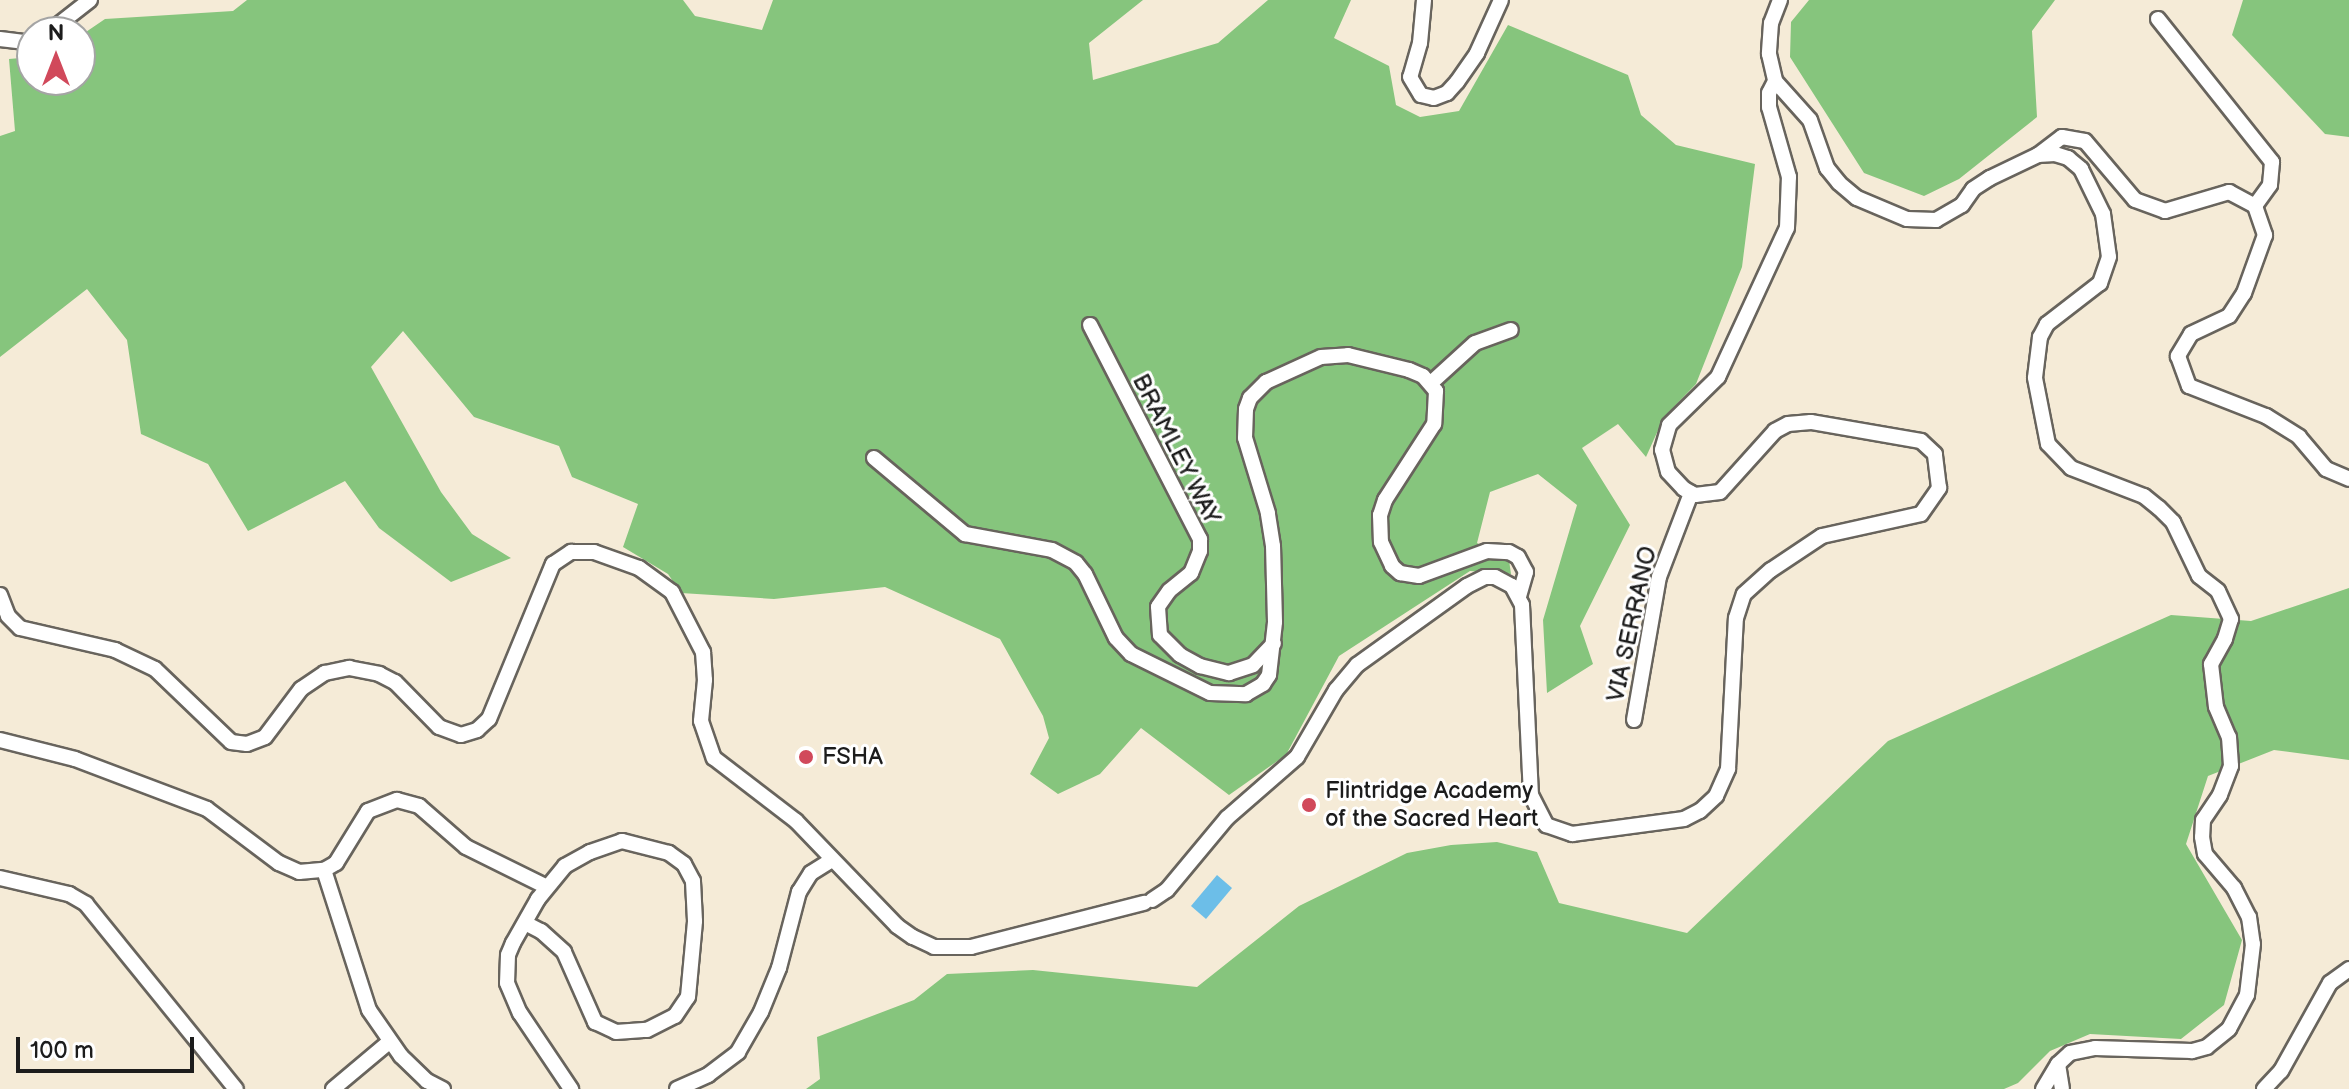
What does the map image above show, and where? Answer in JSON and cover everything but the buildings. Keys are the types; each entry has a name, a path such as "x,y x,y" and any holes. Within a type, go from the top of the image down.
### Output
{"street":[{"path":"70,16 90,0"},
{"path":"1424,0 1420,43 1410,77 1421,95 1434,98 1447,93 1477,53 1501,0"},
{"path":"1780,0 1771,23 1769,54 1775,81 1810,120 1827,168 1857,198 1907,219 1923,222 1949,214 1990,178 2038,155 2062,137 2085,141 2135,200 2165,211 2229,192 2255,206 2265,235 2244,293 2229,316 2191,334 2178,356 2189,386 2266,416 2299,437 2326,469 2349,479"},
{"path":"2158,19 2272,162 2270,185 2255,206"},
{"path":"0,595 8,616 20,628 115,650 155,669 213,728 239,744 265,737 311,681 325,673 349,668 379,674 395,682 439,727 461,735 477,730 489,719 553,564 571,552 594,552 639,568 672,592 703,652 705,680 701,721 714,758 730,774 773,801 866,890 897,926 934,947 971,947 1148,902 1167,890 1227,818 1297,757 1336,690 1357,665 1476,580 1495,577 1512,586 1522,605 1531,795 1546,825 1572,834 1684,819 1700,811 1716,796 1728,769 1736,618 1744,594 1795,552 1822,536 1921,514 1935,498 1940,472 1931,448 1913,437 1811,422 1788,424 1775,431 1720,492 1701,496 1691,493 1668,472 1662,450 1669,425 1718,377 1787,228 1789,177 1769,107 1769,93 1775,81"},
{"path":"2038,155 2055,154 2068,158 2081,169 2103,214 2109,257 2100,283 2047,324 2040,337 2035,378 2042,426 2048,444 2071,468 2144,496 2159,508 2173,522 2199,576 2218,591 2228,607 2230,628 2211,664 2211,679 2216,707 2229,737 2231,766 2220,795 2203,820 2202,837 2205,854 2243,903 2253,944 2247,995 2240,1014 2220,1038 2207,1047 2168,1052 2095,1048 2070,1053 2058,1064 2043,1089"},
{"name":"BRAMLEY WAY","path":"1090,325 1200,539 1200,551 1191,573 1169,591 1158,607 1160,635 1180,655 1200,666 1229,673 1253,665 1275,643"},
{"path":"1431,383 1475,343 1511,330"},
{"path":"874,458 965,534 1065,555 1085,574 1123,648 1184,683 1221,696 1255,690 1269,675 1275,643 1272,535 1245,438 1244,421 1250,398 1276,377 1309,361 1336,355 1409,370 1431,383 1437,400 1434,424 1385,500 1380,515 1381,542 1386,555 1400,573 1419,576 1487,551 1509,552 1518,557 1526,572 1519,596"},
{"name":"VIA SERRANO","path":"1634,720 1659,577 1691,493"},
{"path":"0,740 75,759 159,788 207,809 288,868 299,872 324,870 343,856 359,821 368,811 397,800 419,806 466,847 547,887"},
{"path":"525,923 541,931 564,952 589,1015 604,1028 624,1033 647,1030 667,1022 681,1008 690,984 696,902 689,872 677,858 661,848 622,841 577,858 556,874 525,923 508,955 510,994 571,1089"},
{"path":"677,1089 708,1075 738,1052 761,1012 779,968 799,892 811,873 832,860"},
{"path":"324,870 362,992 389,1042 415,1071 443,1089"},
{"path":"0,878 69,894 86,904 236,1089"},
{"path":"2264,1089 2281,1071 2330,983 2349,969"},
{"path":"333,1089 389,1042"},
{"path":"2058,1064 2062,1089"}],"green space":[{"path":"247,0 683,0 695,16 762,30 773,0 1143,0 1089,43 1093,80 1218,43 1268,0 1351,0 1334,38 1389,66 1396,105 1420,117 1459,111 1508,25 1628,75 1641,115 1676,145 1755,164 1742,267 1696,384 1664,417 1646,457 1618,424 1582,448 1630,525 1580,626 1593,664 1547,693 1543,620 1577,505 1538,474 1490,492 1477,543 1509,560 1511,574 1470,571 1339,656 1286,755 1229,795 1141,728 1100,774 1058,794 1030,774 1049,738 1043,716 1000,639 885,587 774,599 681,593 668,574 623,547 638,504 572,477 559,446 474,417 403,331 371,367 441,492 472,534 511,558 451,582 379,528 345,481 248,531 208,464 141,434 127,340 87,289 0,357 0,136 15,131 9,59 16,58 16,96 96,96 96,25 105,19 233,11"},
{"path":"1809,0 2055,0 2032,31 2037,117 1959,179 1924,196 1864,173 1790,57 1791,22"},
{"path":"2243,0 2349,0 2349,137 2325,134 2232,35"},
{"path":"2349,588 2349,760 2274,750 2208,776 2186,844 2242,940 2224,1005 2181,1039 2090,1034 2050,1051 2018,1083 2004,1089 806,1089 820,1079 817,1037 914,1000 947,974 1033,970 1197,987 1299,906 1407,853 1451,845 1497,842 1537,852 1559,903 1687,933 1888,741 2171,615 2251,621"}],"water":[{"path":"1217,875 1232,888 1206,919 1191,906"}],"place":[{"name":"FSHA","path":"806,757"},
{"name":"Flintridge Academy of the Sacred Heart","path":"1309,805"}]}
